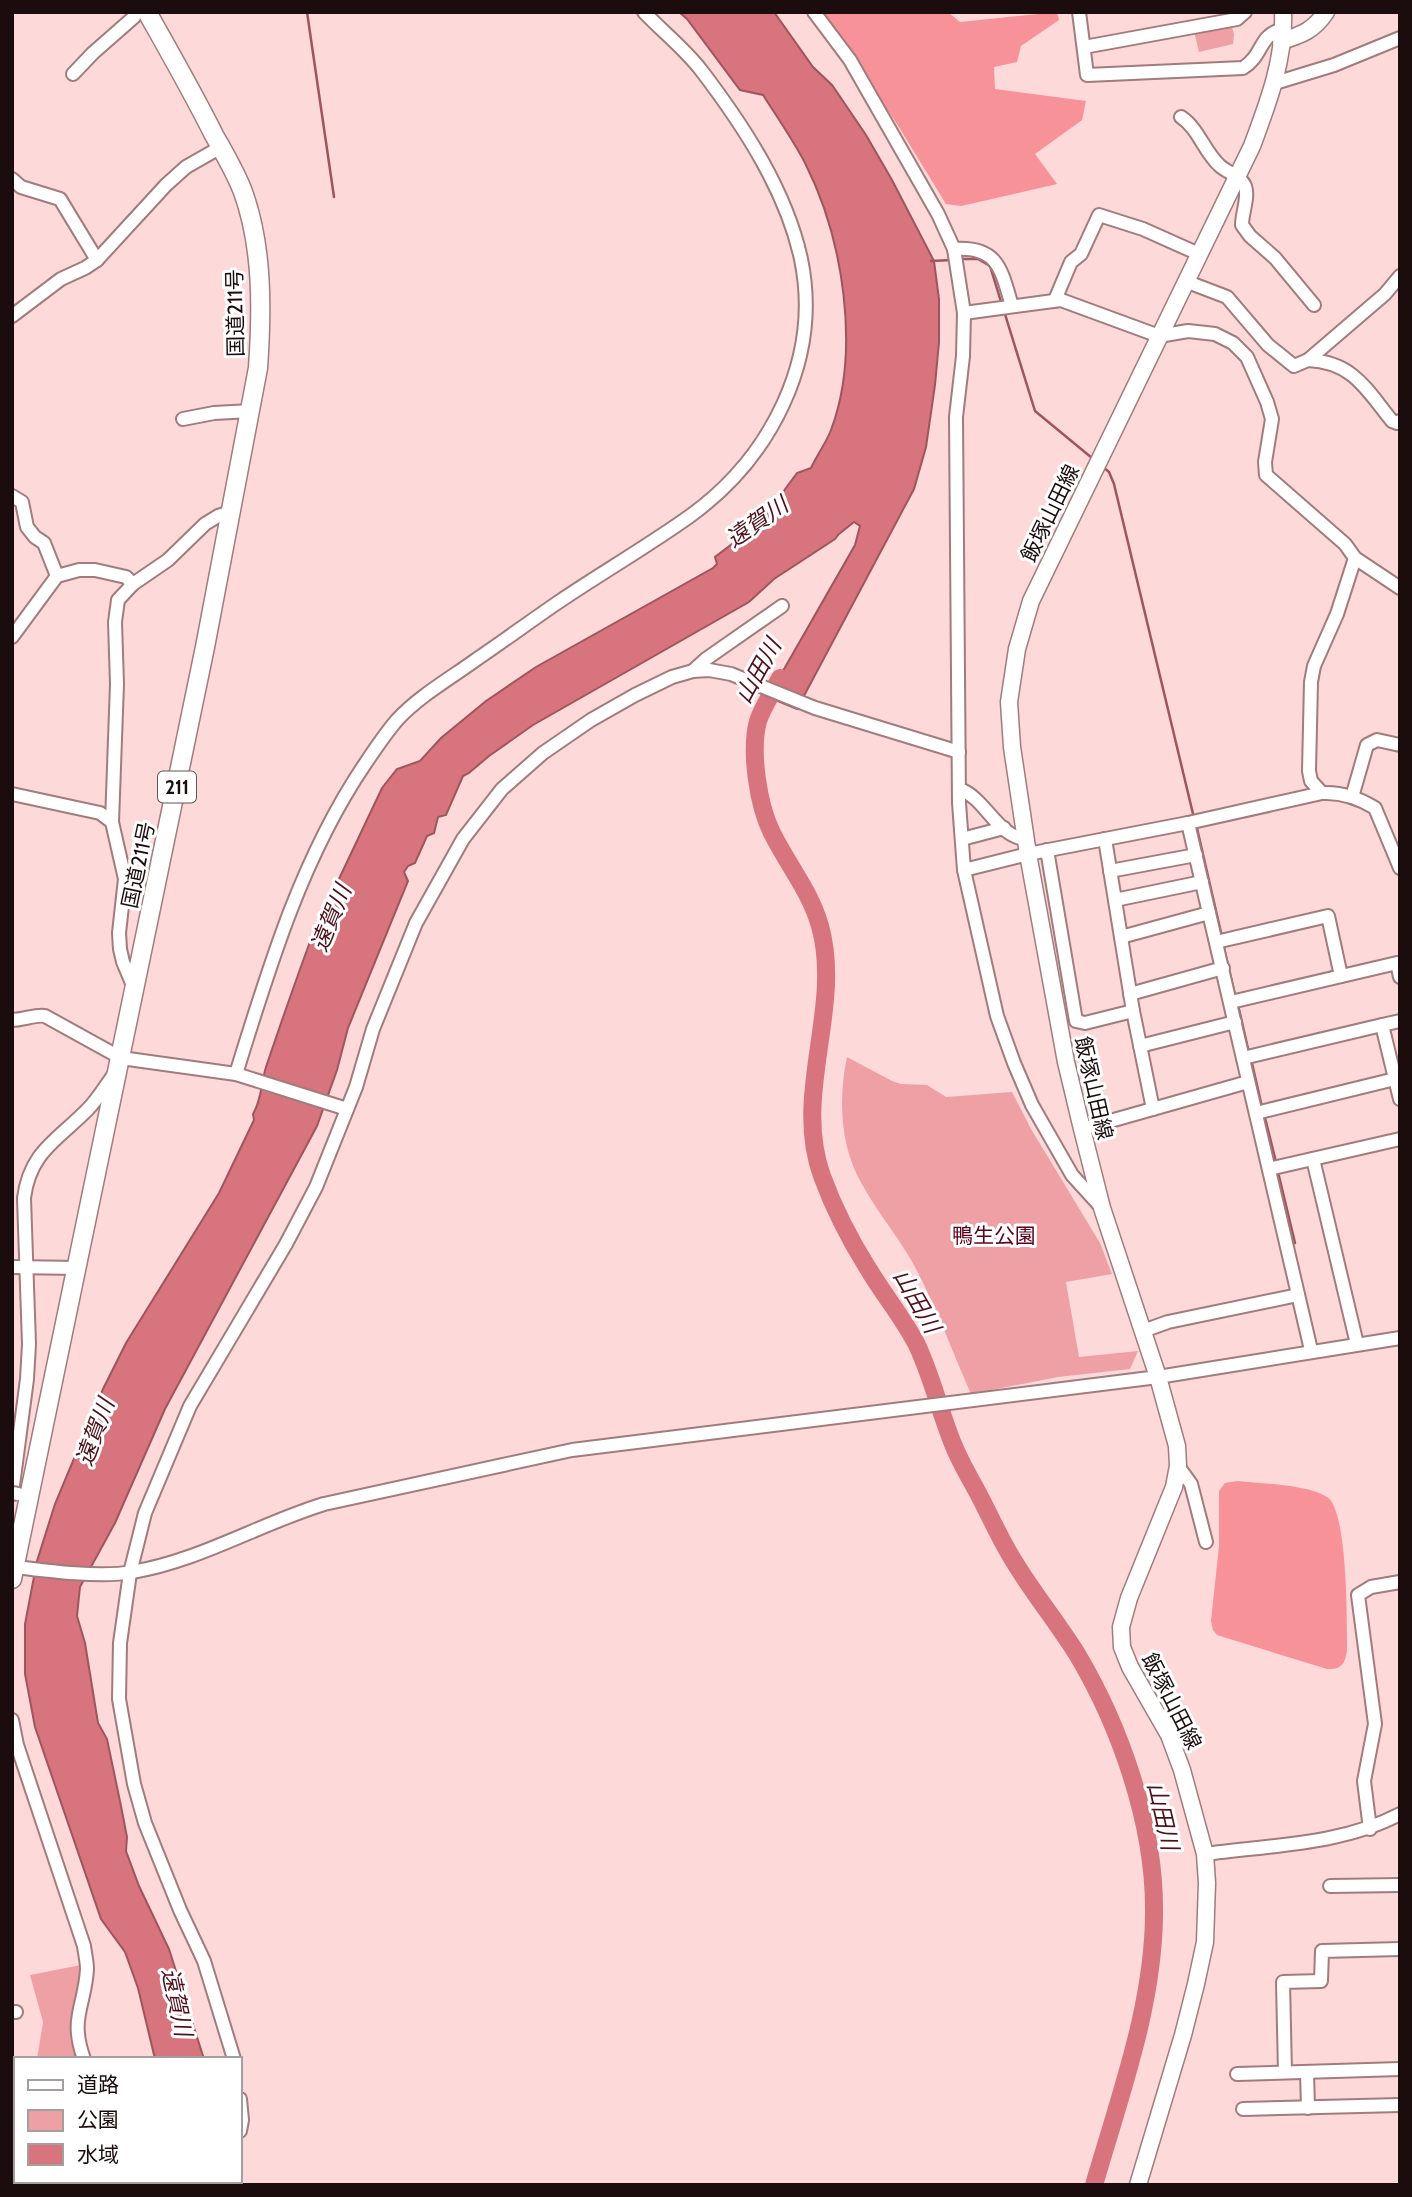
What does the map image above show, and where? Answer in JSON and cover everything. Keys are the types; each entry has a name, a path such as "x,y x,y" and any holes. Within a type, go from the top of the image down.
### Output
{"highway":[{"name":"国道211号","path":"17,1571 18,1494 78,1268 205,647 251,411 260,338 258,268 243,192 161,37 137,14"}],"main road":[{"path":"1283,27 1306,33 1318,24 1326,12"},
{"name":"飯塚山田線","path":"1138,2185 1183,2035 1205,1942 1208,1910 1205,1854 1182,1770 1169,1735 1130,1667 1122,1647 1121,1627 1129,1598 1174,1487 1178,1466 1173,1425 1102,1208 1066,1062 1027,846 1012,747 1009,702 1017,649 1031,601 1252,146 1275,83 1283,27"}],"street":[{"path":"238,1074 265,979 312,858 352,782 398,719 561,600 639,551 726,488 765,439 793,382 801,348 805,290 800,258 787,215 772,181 743,131 698,67 644,12"},
{"path":"814,12 850,60 938,214 954,249 964,313 963,356 956,417 959,789 964,870 997,1016 1014,1063 1032,1105 1072,1175 1102,1208"},
{"path":"1079,12 1087,75 1243,68 1258,54 1265,38 1272,31 1283,27"},
{"path":"1084,47 1237,19 1245,12"},
{"path":"73,74 137,14"},
{"path":"1275,83 1334,65 1400,38"},
{"path":"1181,117 1190,123 1206,150 1221,167 1237,176 1244,184 1246,197 1242,225 1250,236 1275,258 1314,305"},
{"path":"12,316 61,279 97,260 166,185 186,167 221,147"},
{"path":"12,179 21,187 60,199 97,260"},
{"path":"1055,300 1071,262 1081,254 1099,215 1143,229 1199,254"},
{"path":"954,249 971,248 991,257 998,267 1006,306"},
{"path":"1185,281 1231,300 1268,345 1294,366 1308,360 1385,294 1400,276"},
{"path":"964,313 1068,300 1158,336 1188,331 1215,334 1233,343 1247,357 1272,419 1265,463 1266,475 1345,544 1355,558 1400,588"},
{"path":"1308,360 1341,366 1364,387 1392,421 1400,421"},
{"path":"183,419 215,413 251,411"},
{"path":"12,496 22,502 27,527 44,543 57,576"},
{"path":"135,989 120,949 120,918 125,879 112,822 117,684 115,609 123,593 133,584 168,559 205,524 231,512"},
{"path":"1322,793 1311,781 1309,771 1311,682 1314,666 1337,614 1355,558"},
{"path":"12,637 57,576 79,570 95,570 126,577 133,584"},
{"path":"693,671 782,606"},
{"path":"233,2057 204,1961 145,1823 134,1784 120,1699 120,1643 130,1573 145,1513 173,1443 213,1365 317,1187 373,1029 416,923 463,839 502,789 543,753 591,720 672,677 709,670 732,674 815,708 959,752"},
{"path":"1352,797 1367,745 1377,740 1400,745"},
{"path":"959,789 968,792 1004,828 1027,846"},
{"path":"964,870 1027,846 1047,850 1322,793 1352,797 1375,808 1400,868"},
{"path":"12,794 100,813 112,822"},
{"path":"1188,822 1311,1350"},
{"path":"962,839 1004,828"},
{"path":"1105,839 1133,1011 1153,1108"},
{"path":"1047,850 1076,1021 1085,1023 1133,1011"},
{"path":"1110,871 1196,855"},
{"path":"1115,900 1202,882"},
{"path":"1121,937 1209,913"},
{"path":"1216,942 1328,916 1341,976"},
{"path":"1231,1002 1397,962 1400,976"},
{"path":"1130,994 1223,968"},
{"path":"12,1020 45,1016 120,1063 238,1074 345,1108"},
{"path":"1243,1058 1400,1021"},
{"path":"1140,1046 1235,1022"},
{"path":"1382,1025 1400,1099"},
{"path":"18,1494 29,1344 24,1198 26,1184 34,1162 90,1107 120,1063"},
{"path":"1256,1113 1395,1079"},
{"path":"1082,1129 1248,1082"},
{"path":"1269,1169 1400,1139"},
{"path":"1313,1158 1357,1344"},
{"path":"12,1267 78,1268"},
{"path":"1143,1331 1168,1322 1298,1295"},
{"path":"17,1571 130,1573 190,1556 285,1516 324,1504 572,1450 1158,1377 1311,1350 1400,1338"},
{"path":"1178,1466 1191,1484 1206,1542"},
{"path":"1370,1829 1364,1781 1376,1724 1358,1595 1371,1587 1400,1582"},
{"path":"12,1720 17,1745 84,1946 87,1968 77,2022 77,2036 83,2057"},
{"path":"1205,1854 1346,1835 1370,1829 1400,1814"},
{"path":"1330,1886 1400,1885"},
{"path":"1285,2072 1283,1982 1321,1981 1322,1951 1400,1950"},
{"path":"1237,2074 1400,2069"},
{"path":"1307,2072 1308,2108"},
{"path":"1243,2109 1400,2105"}],"green space":[{"path":"1231,25 1233,44 1199,52 1194,31"},
{"name":"鴨生公園","path":"847,1057 892,1081 927,1085 946,1097 1012,1092 1031,1129 1100,1243 1112,1274 1066,1282 1079,1357 1138,1351 1130,1369 1058,1377 971,1394 919,1274 855,1171 845,1140 843,1123 842,1090"},
{"path":"86,1964 78,2008 84,2057 37,2057 43,2022 30,1975"}],"shaded area":[{"path":"821,12 948,12 960,22 1057,12 1059,20 1021,46 1017,62 994,67 995,89 1086,101 1082,120 1035,154 1057,184 961,206 946,204 897,124"},
{"path":"1237,1481 1307,1489 1327,1497 1334,1506 1343,1544 1346,1594 1347,1651 1339,1667 1327,1669 1217,1635 1213,1630 1211,1621 1219,1546 1219,1491 1225,1483"}],"water":[{"name":"遠賀川","path":"679,12 774,12 813,67 832,85 892,180 934,261 939,299 939,342 926,447 914,489 797,709 768,697 855,545 860,526 854,522 835,539 774,579 749,602 533,725 463,776 446,815 438,817 434,833 427,836 415,863 408,866 404,872 408,881 348,1028 337,1070 317,1126 165,1409 115,1523 80,1587 77,1616 85,1643 98,1723 107,1739 121,1806 127,1837 126,1851 139,1886 169,1949 203,2057 155,2057 138,1988 125,1952 101,1919 35,1727 25,1674 25,1624 37,1561 55,1504 103,1389 126,1343 219,1193 254,1120 253,1114 260,1097 266,1067 319,918 329,917 332,905 341,897 338,881 382,788 397,769 420,761 441,738 486,701 536,667 713,568 717,564 715,557 761,522 797,473 811,468 827,440 840,399 845,365 844,295 838,259 818,193 800,154 763,95 740,90"}],"waterway":[{"path":"307,12 334,197"},
{"path":"958,259 978,259 990,266 1002,305"},
{"path":"931,261 952,260"},
{"path":"1004,311 1035,411 1092,458"},
{"path":"1103,467 1109,472 1114,484 1194,818"},
{"name":"山田川","path":"780,678 758,721 755,762 759,793 767,821 811,901 820,926 826,988 812,1114 814,1145 822,1176 855,1247 917,1345 956,1451 1001,1539 1093,1682 1120,1744 1141,1809 1148,1843 1154,1908 1149,1978 1125,2083 1094,2185"},
{"path":"1196,824 1222,937"},
{"path":"1223,944 1235,995"},
{"path":"1238,1005 1249,1053"},
{"path":"1251,1059 1262,1107"},
{"path":"1264,1114 1276,1162"},
{"path":"1278,1172 1295,1243"}]}
